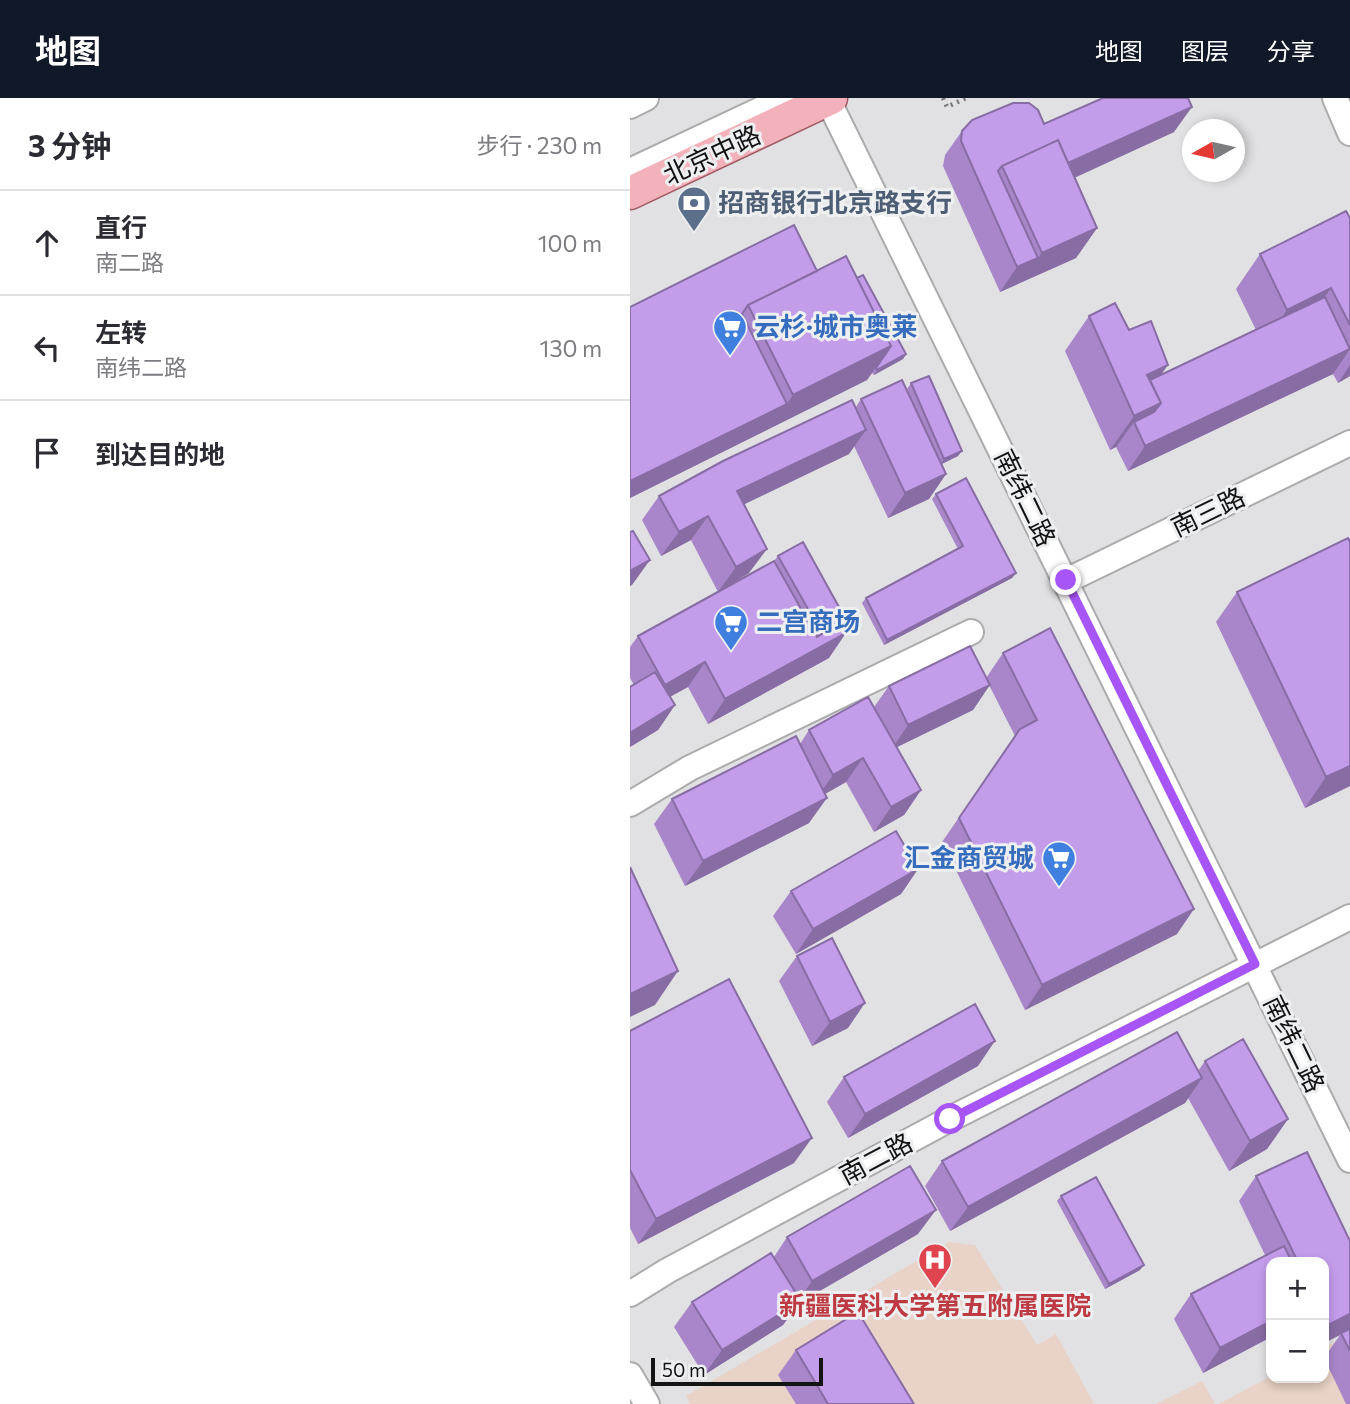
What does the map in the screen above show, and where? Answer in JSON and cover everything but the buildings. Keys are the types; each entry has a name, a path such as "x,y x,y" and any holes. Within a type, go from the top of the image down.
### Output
{"main road":[{"name":"北京中路","path":"630,193 829,99"}],"street":[{"path":"630,106 646,98"},
{"path":"630,171 785,98"},
{"path":"1335,98 1350,133"},
{"name":"南纬二路","path":"829,99 1350,1160"},
{"name":"南三路","path":"1066,580 1350,443"},
{"path":"630,804 690,768 971,632"},
{"name":"南二路","path":"630,1294 667,1271 950,1119 1350,917"},
{"path":"630,1375 647,1404"}],"path":[{"path":"943,98 947,107 966,98"}],"shaded area":[{"name":"新疆医科大学第五附属医院","path":"949,1242 975,1245 1037,1345 1056,1334 1094,1404 690,1404 686,1396"},
{"path":"1350,1333 1350,1404 1219,1404 1266,1379 1266,1383 1329,1383 1329,1345"},
{"path":"1202,1381 1215,1404 1156,1404"}],"place":[{"name":"招商银行北京路支行","path":"694,233"},
{"name":"云杉·城市奥莱","path":"730,357"},
{"name":"二宫商场","path":"731,652"},
{"name":"汇金商贸城","path":"1059,888"},
{"name":"新疆医科大学第五附属医院","path":"935,1290"}],"route":[{"path":"950,1119 1255,964 1066,580"}]}
